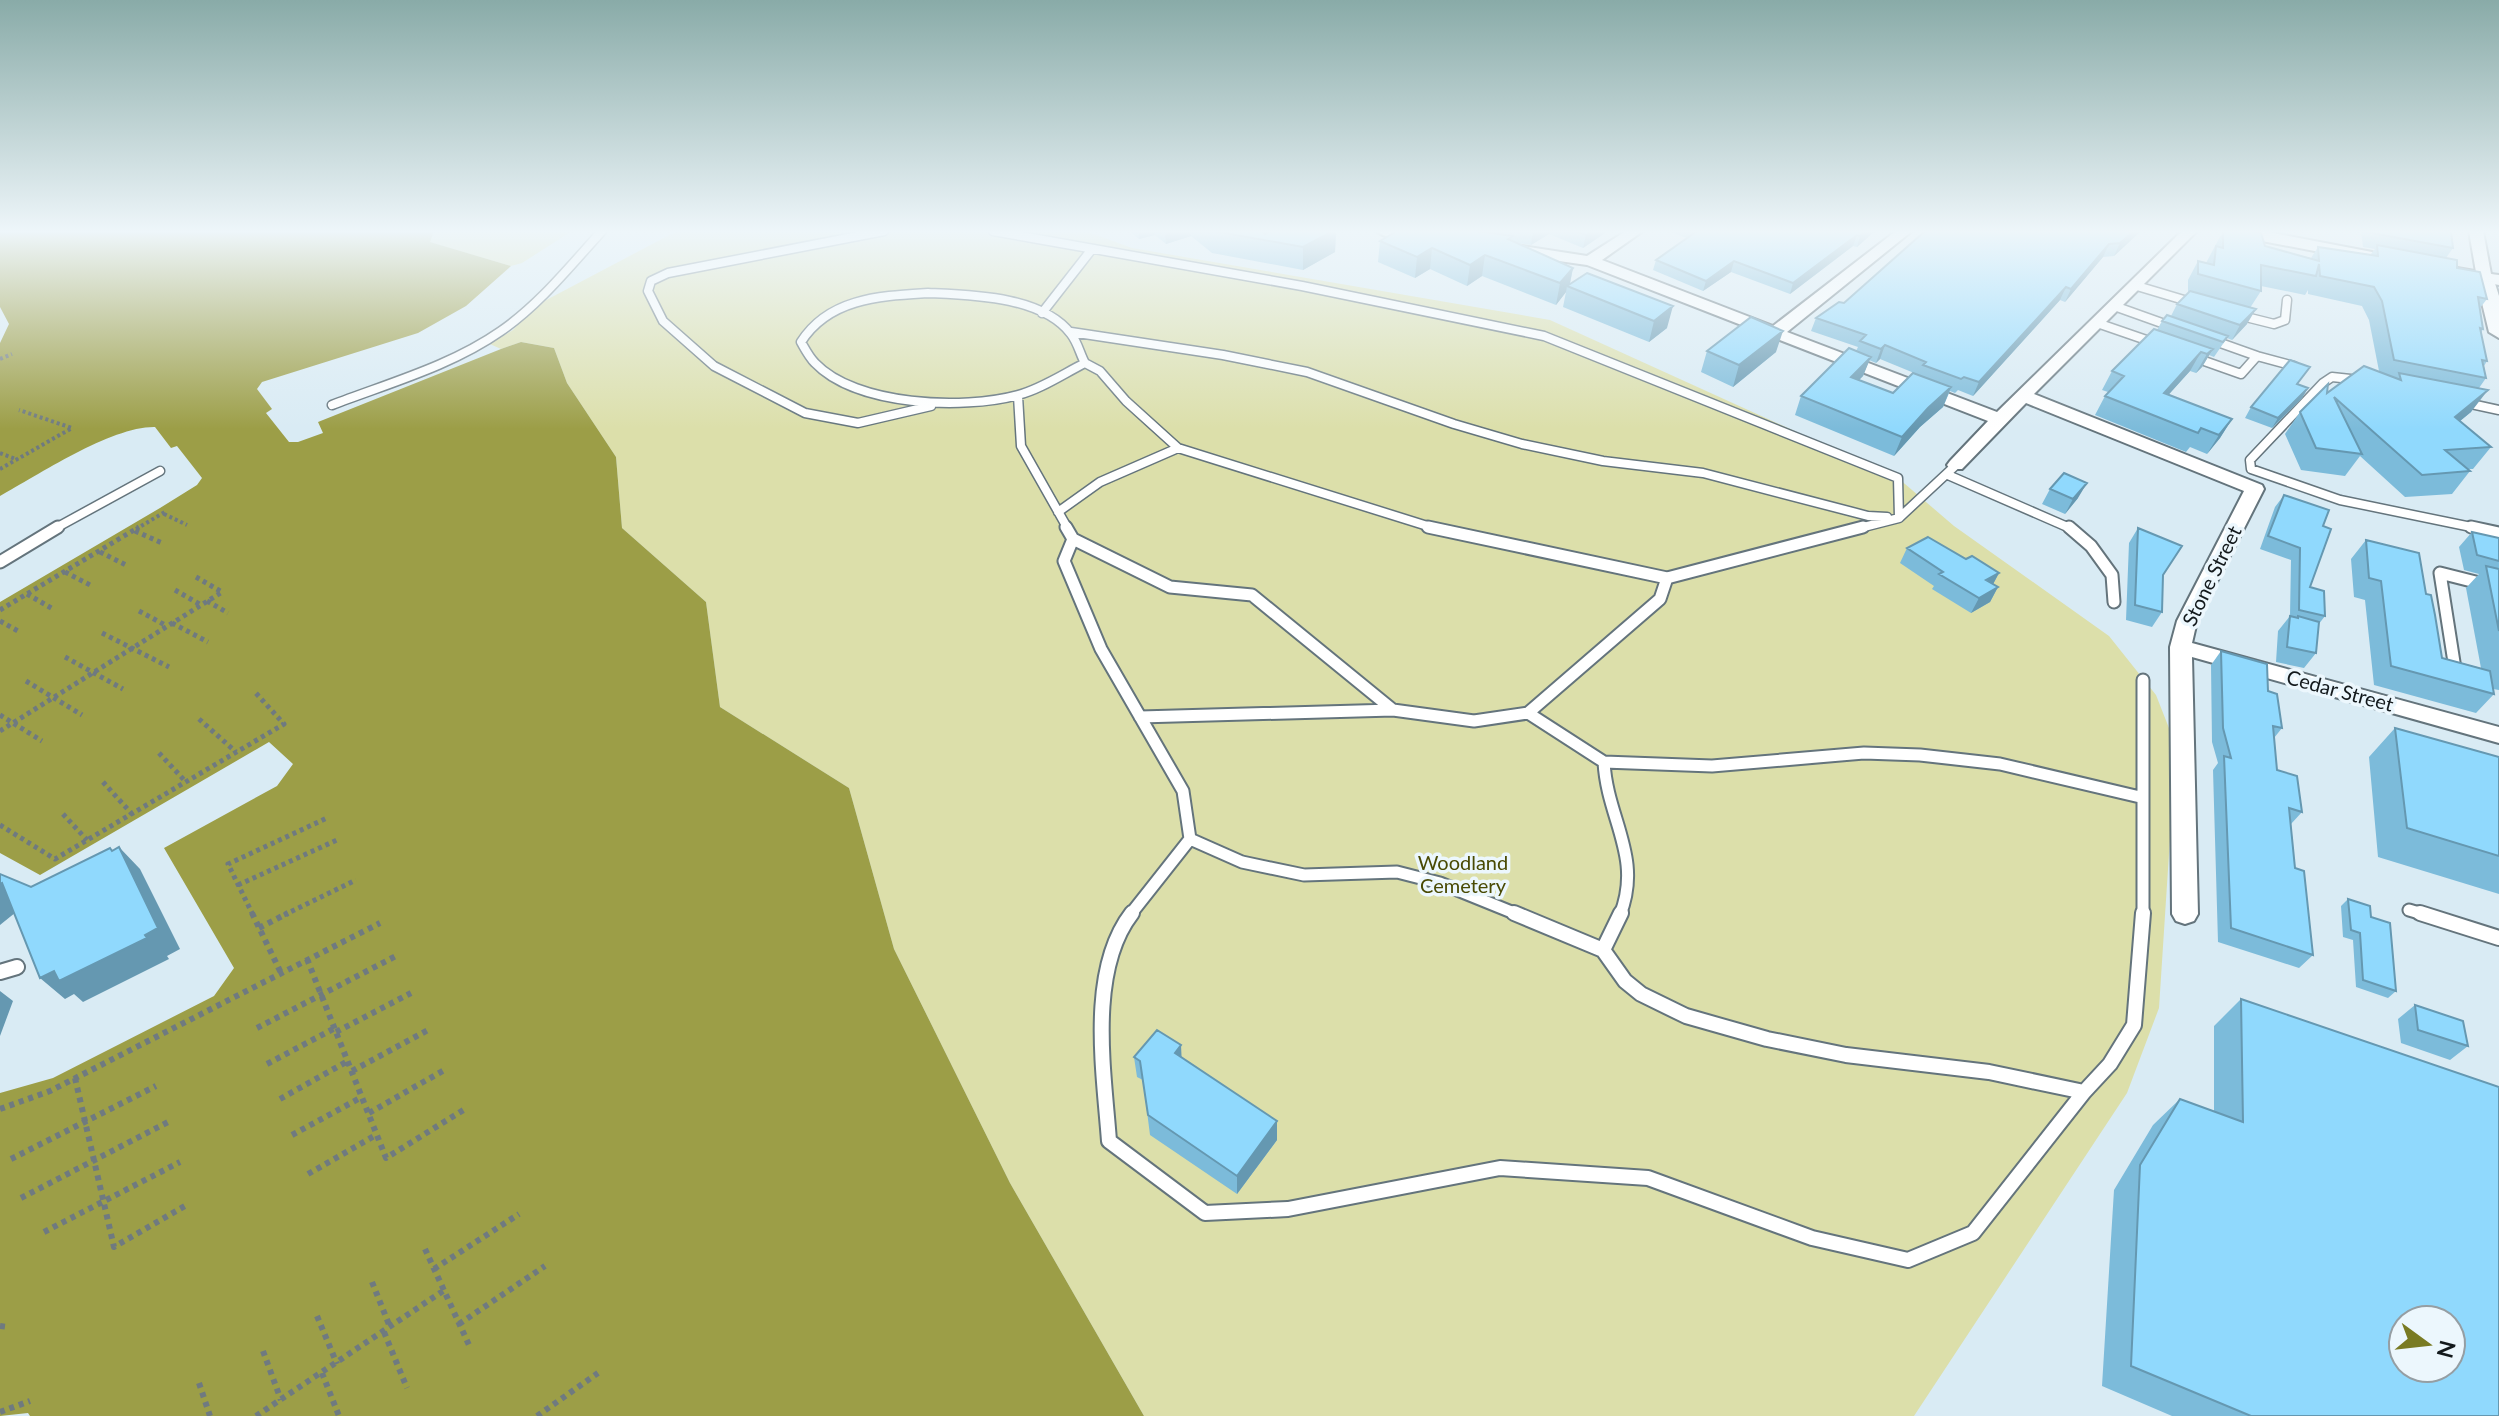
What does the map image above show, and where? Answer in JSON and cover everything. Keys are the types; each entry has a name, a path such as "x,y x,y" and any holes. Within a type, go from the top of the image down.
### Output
{"street":[{"path":"1683,297 1998,419"},
{"path":"1775,333 1821,297"},
{"path":"1952,470 1998,419 2026,397 2126,297"},
{"path":"2494,297 2499,332"},
{"name":"Stone Street","path":"2026,397 2255,489 2187,621 2181,647 2185,914"},
{"name":"Cedar Street","path":"2181,647 2499,735"}],"lane":[{"path":"332,405 454,356 500,332 542,297"},
{"path":"651,297 663,321 714,366 805,413 858,423 939,404 1018,396 1085,363"},
{"path":"890,297 833,312 806,331 801,342 804,352 815,365 838,378 887,395 939,404"},
{"path":"985,297 1042,313 1071,332 1223,355 1307,372 1454,424 1522,444 1603,461 1703,473 1868,516 1899,518"},
{"path":"1042,313 1054,297"},
{"path":"1356,297 1544,336 1898,478 1899,518"},
{"path":"2176,297 2211,307"},
{"path":"2225,311 2274,324 2285,320 2287,300"},
{"path":"2117,307 2187,331"},
{"path":"2100,324 2171,349"},
{"path":"1071,332 1085,363 1100,371 1126,401 1178,448 1422,526 1667,578 1899,518 1952,470 2069,527 2091,546 2112,575 2114,602"},
{"path":"2201,336 2294,366"},
{"path":"2185,354 2241,374 2257,356"},
{"path":"2372,383 2332,377 2323,383 2250,460 2251,469 2280,483 2314,492 2499,533"},
{"path":"1018,396 1021,446 1073,539 1170,587 1252,595 1393,710"},
{"path":"2445,399 2499,410"},
{"path":"1058,512 1100,482 1178,448"},
{"path":"0,562 83,512 160,471"},
{"path":"1073,539 1064,561 1101,649 1183,791 1190,839 1119,930 1100,1009 1109,1141 1205,1213 1288,1209 1500,1168 1648,1178 1812,1238 1908,1260 1973,1233 2084,1092 2110,1064 2134,1025 2143,940 2140,797 2143,680"},
{"path":"2456,677 2440,573 2499,588"},
{"path":"1140,717 1393,710 1474,721 1528,713 1660,599 1667,578"},
{"path":"1528,713 1604,762 1712,766 1864,753 1920,755 2000,764 2140,797"},
{"path":"1603,950 1623,908 1629,873 1624,847 1609,807 1604,762"},
{"path":"1190,839 1242,862 1304,875 1397,872 1440,883 1603,950 1625,981 1641,994 1700,1020 1767,1039 1846,1055 1989,1072 2084,1092"},
{"path":"2409,910 2499,938"},
{"path":"0,972 17,967"}],"path":[{"path":"0,359 12,354"},
{"path":"0,469 72,428 19,410"},
{"path":"0,453 18,460"},
{"path":"0,610 164,513 187,525"},
{"path":"135,531 162,543"},
{"path":"99,552 128,566"},
{"path":"65,572 92,586"},
{"path":"0,731 222,592 196,577"},
{"path":"175,590 228,613"},
{"path":"27,594 53,609"},
{"path":"139,611 208,642"},
{"path":"0,621 18,631"},
{"path":"102,633 169,667"},
{"path":"65,657 123,689"},
{"path":"26,681 82,715"},
{"path":"0,825 55,859 284,724 254,691"},
{"path":"0,715 42,741"},
{"path":"199,719 236,752"},
{"path":"159,753 186,782"},
{"path":"103,782 132,814"},
{"path":"63,814 87,841"},
{"path":"281,973 228,864 327,818"},
{"path":"238,885 337,840"},
{"path":"259,928 356,880"},
{"path":"0,1109 75,1078 380,923"},
{"path":"257,1028 396,956"},
{"path":"307,959 386,1158 465,1109"},
{"path":"267,1064 411,993"},
{"path":"352,1071 428,1030"},
{"path":"280,1099 348,1061"},
{"path":"369,1113 446,1069"},
{"path":"75,1078 114,1247 185,1206"},
{"path":"11,1159 156,1086"},
{"path":"292,1135 362,1097"},
{"path":"21,1198 170,1121"},
{"path":"308,1174 376,1135"},
{"path":"44,1232 180,1162"},
{"path":"434,1269 519,1214"},
{"path":"425,1249 469,1345"},
{"path":"459,1324 545,1266"},
{"path":"372,1282 407,1388"},
{"path":"257,1416 443,1291"},
{"path":"317,1316 337,1364"},
{"path":"263,1351 281,1400"},
{"path":"322,1373 339,1416"},
{"path":"537,1416 598,1373"},
{"path":"199,1383 210,1416"},
{"path":"0,1412 30,1401"}],"green space":[{"name":"Woodland Cemetery","path":"552,297 1417,297 1550,320 1898,478 1954,526 2109,636 2156,695 2176,746 2159,1008 2127,1093 1914,1416 1144,1416 1010,1183 894,949 849,788 720,707 706,602 622,528 616,457 567,383 554,348 521,342 501,349 490,344 513,330 533,307"}],"shaded area":[{"path":"0,297 476,297 418,333 262,382 257,389 272,409 266,413 289,442 323,433 318,422 501,349 521,342 554,348 567,383 616,457 622,528 706,602 720,707 849,788 894,949 1010,1183 1144,1416 30,1416 28,1413 0,1416 0,1093 53,1078 214,996 234,968 164,848 277,786 293,764 269,742 40,875 0,853 0,602 160,508 197,485 202,478 177,446 171,448 155,427 118,434 97,443 0,496 0,343 9,324 0,307"}],"building":[{"path":"1595,297 1650,297 1673,306 1654,321"},
{"path":"1851,297 2057,297 1979,382 1923,365 1926,362 1885,345 1881,349 1860,341 1866,335 1816,318 1839,302 1844,303"},
{"path":"2184,297 2212,297 2256,309 2240,325 2177,304"},
{"path":"2380,297 2478,297 2487,361 2482,360 2486,378 2394,360"},
{"path":"2167,315 2228,336 2223,342 2162,321"},
{"path":"1751,317 1783,331 1739,365 1707,351"},
{"path":"2154,329 2213,349 2207,354 2201,352 2164,393 2232,419 2219,435 2201,428 2198,433 2105,396 2124,376 2112,371"},
{"path":"1849,348 1871,357 1851,377 1893,393 1913,373 1951,387 1902,437 1801,396"},
{"path":"2290,360 2310,367 2297,384 2308,388 2278,418 2251,407"},
{"path":"2364,366 2401,380 2399,373 2488,390 2455,417 2491,447 2445,450 2470,471 2422,475 2334,397 2362,454 2316,448 2300,412 2328,384 2327,393"},
{"path":"2064,473 2087,483 2073,499 2050,489"},
{"path":"2284,495 2329,510 2323,526 2331,529 2310,587 2324,591 2325,616 2299,610 2300,548 2268,536"},
{"path":"2138,528 2182,546 2163,575 2162,612 2135,605"},
{"path":"2472,532 2499,538 2499,561 2477,555"},
{"path":"1928,537 1966,559 1972,556 1999,573 1986,580 1998,587 1979,598 1939,574 1943,572 1907,548"},
{"path":"2366,540 2419,553 2426,594 2431,595 2442,658 2490,671 2494,694 2391,666 2381,581 2369,578"},
{"path":"2486,566 2499,569 2499,631"},
{"path":"2290,616 2319,622 2316,653 2287,647"},
{"path":"2221,651 2267,664 2268,691 2277,694 2282,728 2273,726 2277,770 2297,776 2302,812 2289,808 2295,868 2304,871 2313,955 2231,928 2224,756 2231,758 2223,728"},
{"path":"2395,728 2499,757 2499,856 2407,828"},
{"path":"119,847 158,928 145,935 147,938 59,981 54,971 40,978 0,884 0,874 31,887 110,848 112,851"},
{"path":"2348,899 2370,906 2371,917 2390,923 2396,991 2363,980 2360,933 2351,930"},
{"path":"2241,999 2499,1087 2499,1416 2251,1416 2131,1366 2140,1165 2180,1099 2243,1122"},
{"path":"2415,1005 2463,1021 2468,1046 2418,1030"},
{"path":"1157,1030 1181,1045 1175,1053 1277,1121 1237,1176 1148,1115 1140,1061 1134,1057"}]}
